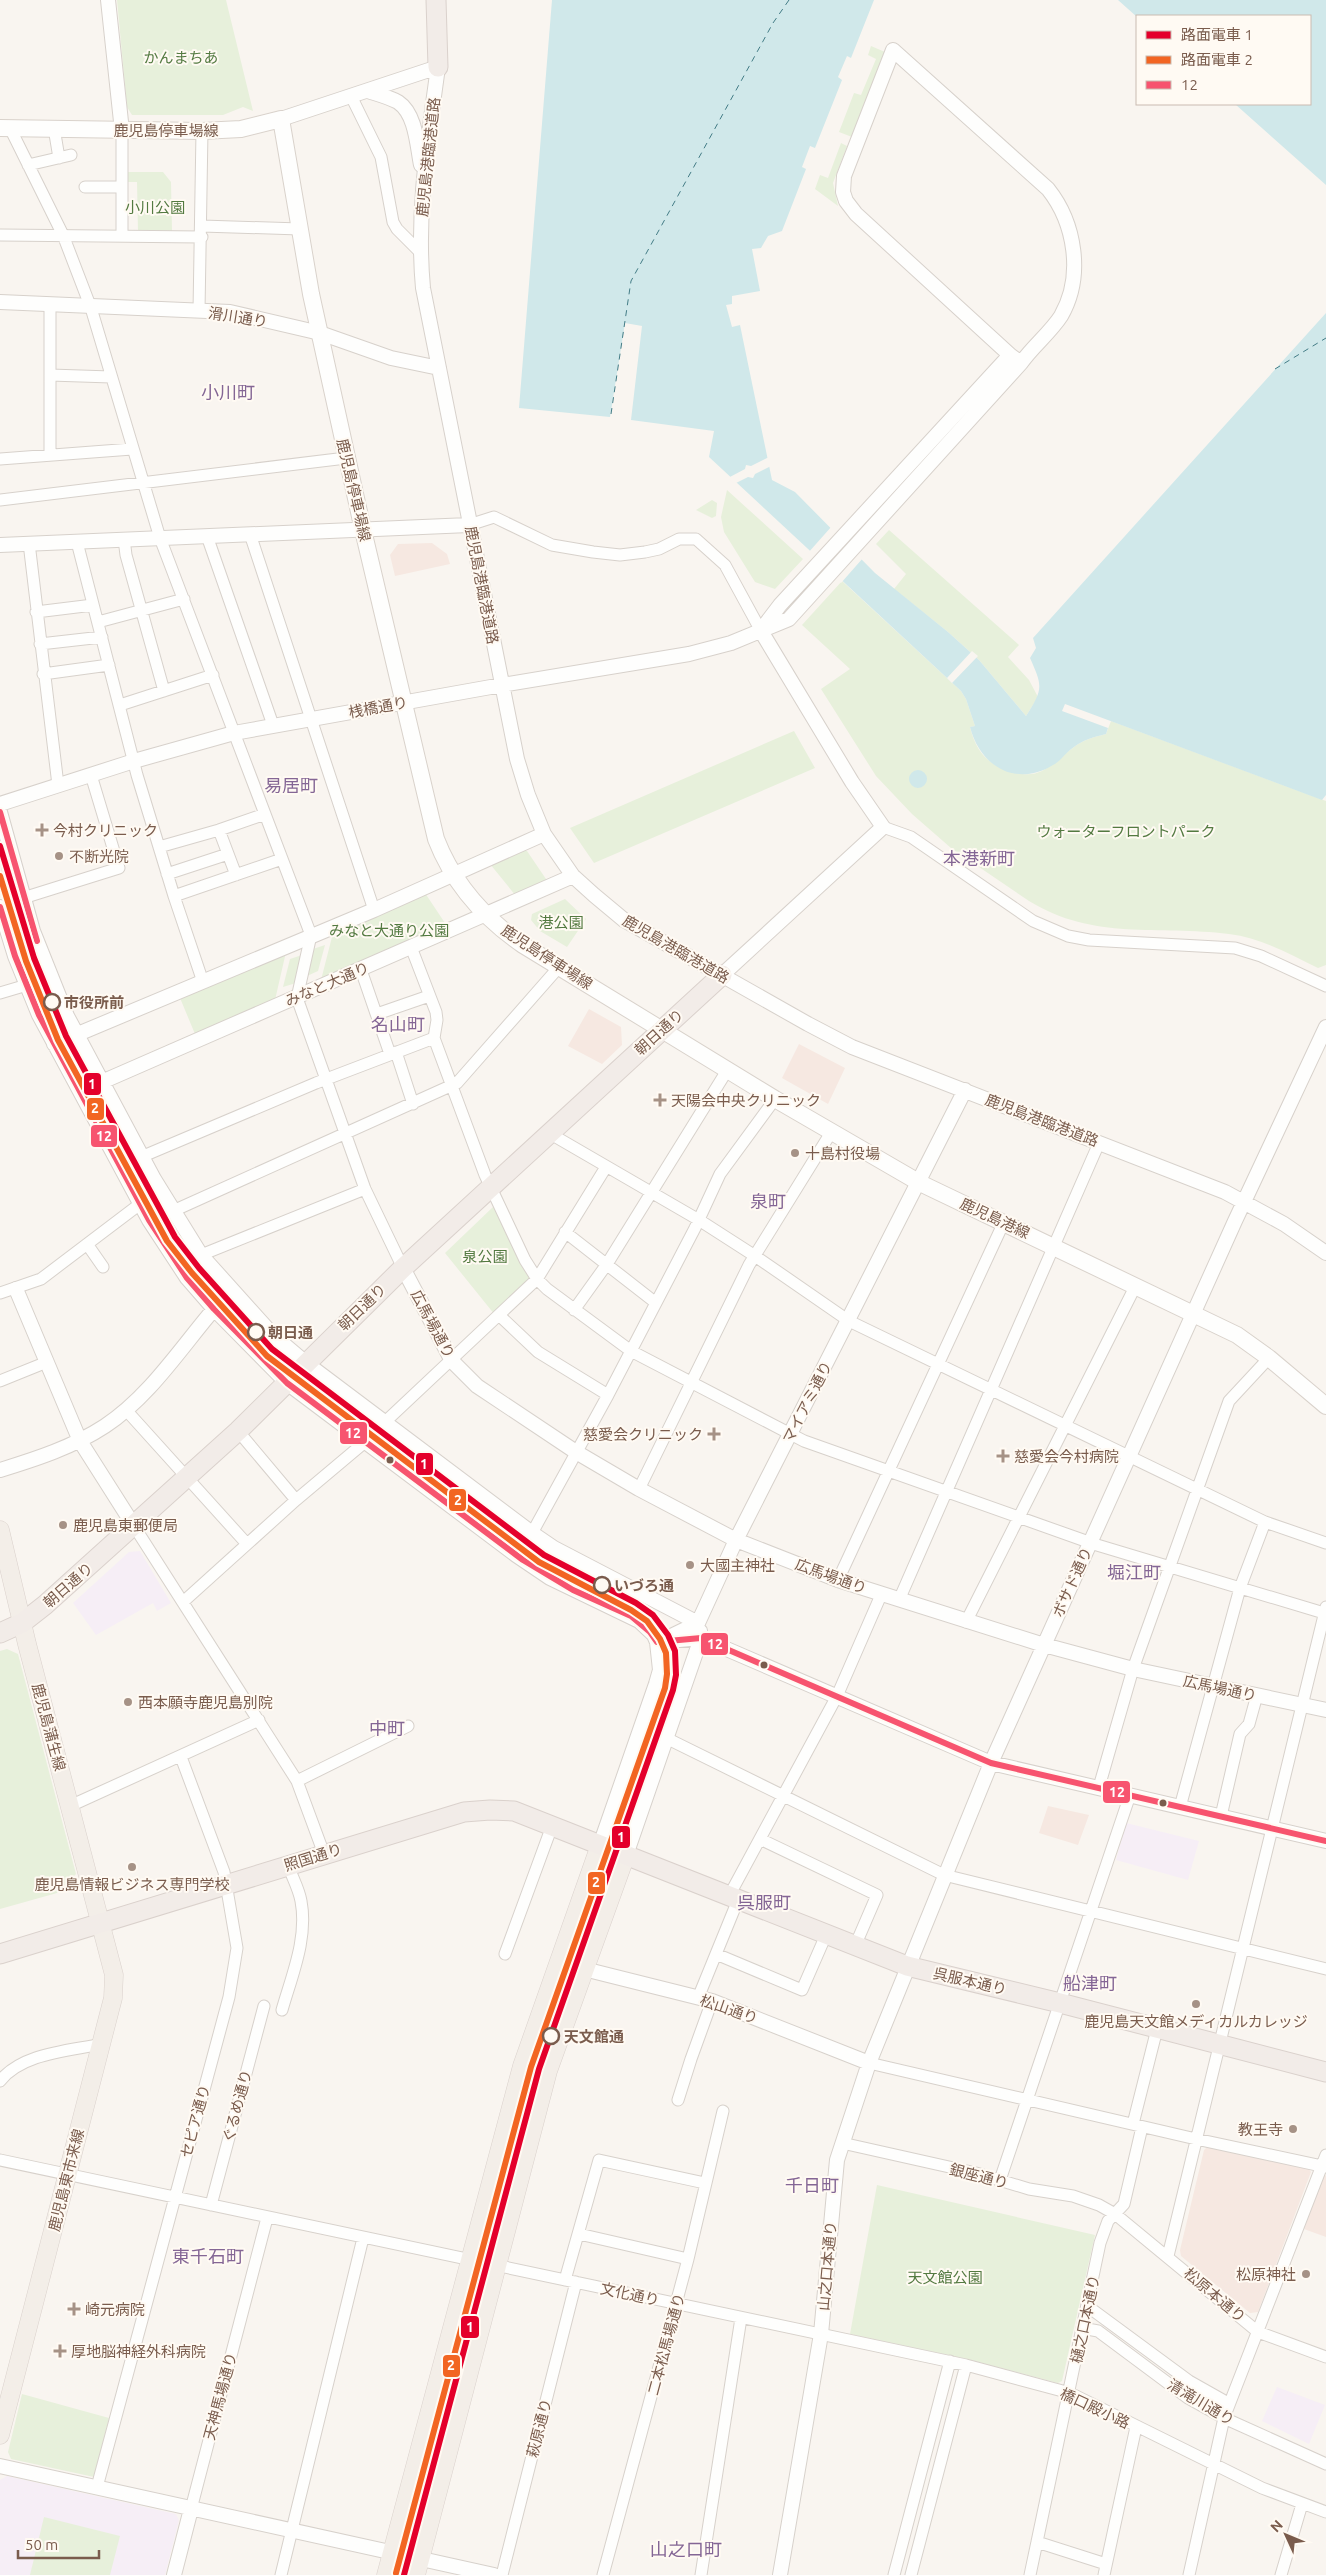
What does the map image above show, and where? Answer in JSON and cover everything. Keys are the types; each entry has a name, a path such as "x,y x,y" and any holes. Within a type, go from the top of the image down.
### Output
{"highway":[{"path":"436,0 438,67"},
{"name":"朝日通り","path":"0,1633 22,1623 51,1601 134,1526 238,1431 403,1268 722,975"},
{"name":"照国通り","path":"0,1954 102,1924 226,1883 464,1812 514,1811 626,1855"},
{"name":"呉服本通り","path":"626,1855 907,1966 1060,2003 1326,2072"}],"main road":[{"name":"鹿児島停車場線","path":"5,128 202,131 241,129 281,119 300,229 346,458 436,839 444,861 486,915 512,937 662,1029"},
{"name":"鹿児島港線","path":"662,1029 775,1099 920,1183 1237,1335 1269,1358 1326,1406"},
{"name":"鹿児島蒲生線","path":"0,1530 22,1623 102,1924"},
{"path":"386,2575 522,2066 600,1845"},
{"path":"418,2567 548,2070 626,1855"},
{"name":"鹿児島東市来線","path":"0,2435 113,1998 114,1975 102,1924"}],"street":[{"path":"108,0 122,131 122,236"},
{"path":"760,631 780,605 814,570 858,519 1015,359 1031,348 1054,326 1062,314 1070,291 1073,275 1073,251 1069,225 1058,202 1048,189 893,50 844,176 843,192 846,201 856,214 1015,359"},
{"path":"281,119 438,67"},
{"name":"鹿児島港臨港道路","path":"438,67 423,178 420,252 424,288 517,759 528,795 544,834 573,876 624,920 852,1047 1099,1142 1245,1201 1284,1224 1326,1253"},
{"path":"368,91 396,101 404,107 415,134 423,178"},
{"path":"351,96 381,157 393,222 396,229 420,252"},
{"path":"5,128 28,165 63,235 91,308 110,377 160,538 311,935 296,998 364,1189 403,1268"},
{"path":"54,128 58,158"},
{"path":"199,311 202,232 202,131"},
{"path":"28,165 71,155"},
{"path":"85,187 122,188"},
{"path":"0,235 122,236 300,229"},
{"name":"滑川通り","path":"0,302 91,308 230,312 320,333 391,358 439,368"},
{"path":"50,305 50,455"},
{"name":"桟橋通り","path":"0,804 134,761 234,733 502,684 689,654 731,643 789,619 871,530 1015,359"},
{"path":"50,375 110,377"},
{"path":"0,459 132,449"},
{"path":"0,500 346,458"},
{"path":"0,545 470,525 494,518 552,545 620,555 659,549 679,539 696,539 725,565 760,631 856,788 883,826 911,837 1033,921 1068,936 1089,940 1235,948 1261,956 1326,986"},
{"path":"250,534 374,910"},
{"path":"207,536 273,725"},
{"path":"124,539 126,555 164,691"},
{"path":"77,542 134,761 167,874 204,982"},
{"path":"29,543 43,674 58,785"},
{"path":"98,622 184,599"},
{"path":"36,612 93,605"},
{"path":"40,644 102,637"},
{"path":"43,674 109,665"},
{"path":"120,704 213,675"},
{"path":"23,898 119,868 91,775"},
{"path":"0,812 33,930 76,1036 141,1157 172,1211 201,1255 274,1335 306,1363 333,1385 386,1421 532,1533 554,1548 698,1623"},
{"path":"159,847 219,830 265,814"},
{"path":"722,975 883,826"},
{"path":"219,830 236,875"},
{"path":"54,1044 374,910 544,834"},
{"path":"167,874 228,854"},
{"path":"174,896 282,859"},
{"name":"みなと大通り","path":"81,1091 362,970 573,876"},
{"path":"0,907 15,956 54,1044 168,1252 214,1310 287,1383 516,1555 550,1578 639,1621 654,1635 657,1642 660,1670 600,1845"},
{"path":"411,947 437,1020 434,1038 490,1187 525,1260 537,1279 574,1310 631,1351 790,1436 1090,1543 1240,1588 1325,1610 1168,2256"},
{"path":"172,1211 457,1083 560,967"},
{"path":"362,970 377,1014 413,1104"},
{"path":"0,993 27,985"},
{"path":"377,1014 429,996"},
{"name":"ボサド通り","path":"907,1966 991,1763 1245,1201 1326,1027"},
{"path":"141,1157 325,1079 434,1038"},
{"path":"574,1310 608,1264 728,1069"},
{"name":"マイアミ通り","path":"698,1623 736,1540 920,1183 965,1090"},
{"path":"516,1555 532,1533 608,1395 699,1220 720,1174 775,1099"},
{"path":"639,1489 755,1256 832,1131"},
{"path":"549,1133 606,1168 699,1220 849,1321 1265,1522 1326,1543"},
{"path":"899,1600 1099,1142"},
{"path":"386,1421 500,1316 537,1279 606,1168"},
{"path":"201,1255 364,1189"},
{"path":"0,1293 41,1279 140,1204 161,1192"},
{"path":"838,1580 1004,1222"},
{"path":"565,1232 656,1303"},
{"path":"87,1244 103,1267"},
{"name":"広馬場通り","path":"403,1268 452,1361 477,1386 576,1452 639,1489 736,1540 881,1595 1044,1645 1132,1669 1326,1710"},
{"path":"966,1622 1135,1287"},
{"path":"16,1289 80,1440 297,1781 324,1854"},
{"path":"0,1470 62,1450 106,1426 126,1410 166,1368 214,1310"},
{"path":"500,1316 538,1352 608,1395"},
{"path":"1099,1787 1132,1669 1229,1402 1269,1358"},
{"path":"0,1381 47,1362"},
{"path":"126,1410 247,1544"},
{"path":"238,1431 296,1500"},
{"path":"183,1602 296,1500 365,1442"},
{"path":"1180,1807 1240,1588 1265,1522"},
{"path":"698,1998 716,1954 733,1898 782,1796 837,1696 881,1595"},
{"path":"626,1855 701,1638 698,1623"},
{"path":"657,1642 698,1623"},
{"path":"657,1642 701,1638 991,1763 1326,1841"},
{"path":"1221,1816 1240,1734 1249,1724 1257,1695"},
{"path":"70,1806 259,1720"},
{"path":"297,1781 408,1726"},
{"path":"666,1738 944,1875 1326,1969"},
{"name":"セピア通り","path":"97,2487 229,1997 237,1948 224,1872 181,1757"},
{"path":"1000,2180 1130,1796"},
{"path":"505,1954 552,1826"},
{"path":"760,1839 877,1894 855,1946"},
{"path":"282,2010 302,1942 303,1924 301,1900 288,1865"},
{"path":"716,1954 802,1990 826,1935"},
{"name":"山之口本通り","path":"780,2575 821,2334 837,2160 869,2063 907,1966"},
{"name":"松山通り","path":"584,1969 712,2001 869,2063"},
{"path":"678,2100 712,2001"},
{"name":"ぐるめ通り","path":"211,2205 264,2006"},
{"name":"樋之口本通り","path":"1030,2575 1070,2393 1100,2243 1108,2221 1124,2204 1157,2029"},
{"path":"1,2078 21,2065 40,2057 101,2044"},
{"path":"869,2063 1196,2139 1325,2162 1228,2404 1212,2464 1188,2575"},
{"name":"二本松馬場通り","path":"603,2575 688,2259 722,2111"},
{"name":"銀座通り","path":"842,2143 1000,2180 1029,2189 1083,2199 1115,2214"},
{"name":"文化通り","path":"0,2160 821,2334"},
{"name":"萩原通り","path":"502,2575 571,2281 579,2234 599,2160 705,2183"},
{"name":"松原本通り","path":"1115,2214 1258,2332 1326,2357"},
{"name":"天神馬場通り","path":"174,2575 267,2218"},
{"path":"579,2234 688,2259"},
{"path":"281,2575 364,2238"},
{"path":"1086,2310 1094,2311 1189,2381 1228,2404"},
{"path":"701,2575 741,2318"},
{"name":"清滝川通り","path":"1082,2328 1098,2332 1188,2398 1224,2418 1326,2464"},
{"name":"橋口殿小路","path":"821,2334 950,2361 1070,2393 1262,2488 1326,2512"},
{"path":"894,2575 950,2361"},
{"path":"911,2575 966,2365"},
{"path":"1037,2542 1105,2570 1136,2427"},
{"path":"924,2463 938,2467"},
{"path":"0,2466 392,2553 418,2567 494,2575"},
{"path":"1281,2575 1302,2504"},
{"path":"900,2554 915,2560"}],"shaded area":[{"path":"432,543 447,554 450,564 395,576 390,555 398,544"},
{"path":"589,1009 621,1027 622,1045 602,1064 568,1046"},
{"path":"799,1044 845,1068 828,1104 782,1078"},
{"path":"140,1551 171,1603 157,1611 153,1603 96,1635 73,1603 129,1552"},
{"path":"1048,1806 1089,1815 1078,1845 1039,1833"},
{"path":"1126,1823 1199,1841 1188,1880 1116,1860"},
{"path":"1207,2147 1308,2167 1311,2172 1258,2312 1250,2313 1181,2256 1180,2250 1204,2150"},
{"path":"1326,2175 1326,2237 1304,2229 1323,2177"},
{"path":"1277,2387 1325,2405 1309,2444 1262,2421"},
{"path":"7,2476 176,2514 179,2520 165,2575 0,2575 0,2480"}],"green space":[{"name":"かんまちあ","path":"117,0 226,0 253,111 243,107 223,115 132,115 127,107"},
{"path":"871,46 885,52 852,137 839,132 854,93 861,95 876,59 868,55"},
{"path":"841,143 847,146 833,183 838,206 815,189 820,175 828,178"},
{"name":"小川公園","path":"126,172 163,172 171,182 172,231 138,232 137,182 126,182"},
{"path":"727,490 803,559 775,589 755,582 724,532 721,517"},
{"path":"712,500 717,503 716,516 712,518 696,510"},
{"path":"889,530 1019,645 1008,657 1029,680 1038,697 1026,716 979,660 948,632 894,589 906,574 876,544"},
{"name":"ウォーターフロントパーク","path":"842,581 961,691 966,699 975,726 970,727 974,741 985,757 995,765 1015,773 1034,774 1042,771 1081,742 1106,734 1111,721 1326,801 1326,965 1318,968 1275,947 1241,936 1203,932 1102,927 1078,922 1053,914 1029,901 951,848 912,814 876,776 821,689 850,669 802,625"},
{"path":"794,731 815,768 594,863 570,828"},
{"path":"4,846 31,945 61,1020 51,1025 24,961 10,916 1,870 0,848"},
{"path":"522,851 527,851 546,879 545,883 516,896 490,864"},
{"name":"みなと大通り公園","path":"425,893 447,926 321,980 333,933"},
{"name":"港公園","path":"565,899 586,919 567,947 540,931 531,920 532,914"},
{"path":"325,945 318,971 307,976 313,949"},
{"path":"286,952 275,1000 195,1034 180,998"},
{"path":"302,955 296,983 283,987 290,959"},
{"path":"125,1137 151,1187 142,1192 115,1143"},
{"name":"泉公園","path":"493,1207 529,1277 529,1282 495,1315 445,1253"},
{"path":"167,1214 200,1265 191,1272 157,1220"},
{"path":"246,1317 270,1343 261,1351 238,1324"},
{"path":"336,1394 507,1524 501,1533 329,1403"},
{"path":"538,1547 580,1572 574,1581 532,1556"},
{"path":"590,1577 636,1600 631,1610 585,1587"},
{"path":"7,1649 18,1654 76,1874 57,1893 0,1909 0,1651"},
{"path":"661,1697 672,1701 631,1818 620,1815"},
{"path":"596,1884 606,1888 548,2050 537,2047"},
{"path":"524,2090 535,2093 495,2244 484,2241"},
{"name":"天文館公園","path":"877,2185 1095,2235 1062,2381 1058,2383 967,2359 850,2334"},
{"path":"475,2278 485,2281 419,2530 408,2527"},
{"path":"22,2394 109,2418 94,2477 11,2459 8,2452"},
{"path":"44,2517 120,2536 110,2575 30,2575"}],"water":[{"path":"552,0 874,0 851,58 847,56 838,77 842,80 815,148 810,146 802,167 806,169 782,231 768,236 761,248 752,249 760,291 732,296 732,304 726,305 732,327 740,325 772,480 795,492 875,573 948,632 979,660 1026,716 1036,700 1039,688 1039,682 1030,658 1036,648 1033,638 1326,313 1326,795 1322,800 1065,704 1062,711 1108,728 1106,734 1081,742 1056,763 1039,772 1013,773 1001,769 982,753 975,741 970,727 975,726 966,699 961,691 709,457 714,431 631,420 642,326 625,323 610,417 519,408"},
{"path":"1118,0 1326,0 1326,185 1236,105 1311,105 1311,15 1136,16"},
{"path":"914,770 922,770 927,775 925,786 914,788 909,783 909,775"}],"pier":[{"path":"769,457 771,466 755,474 753,478 748,477 734,484 728,478 745,469 746,465 751,466"},
{"path":"832,526 863,558 841,583 808,553"},
{"path":"972,651 978,656 952,683 947,678"}],"ferry route":[{"path":"611,414 631,281 773,23 789,0"},
{"path":"1275,369 1326,338"}],"tram line":[{"name":"1","path":"0,846 34,958 66,1036 175,1237 199,1268 272,1349 544,1555 636,1603 653,1615 668,1635 675,1651 676,1675 673,1690 539,2069 404,2575"},
{"name":"2","path":"0,876 26,961 58,1040 167,1241 192,1273 267,1356 539,1562 631,1610 647,1621 660,1639 666,1653 667,1674 665,1688 531,2067 396,2573"},
{"path":"206,1287 234,1309"}],"transit line":[{"name":"12","path":"0,812 37,941"},
{"name":"12","path":"0,907 15,956 39,1015 149,1220 187,1278 214,1309 287,1383 523,1560 573,1590 631,1616 650,1632 657,1642 701,1638 991,1763 1326,1841"}],"place":[{"name":"今村クリニック","path":"42,830"},
{"name":"不断光院","path":"59,856"},
{"name":"市役所前","path":"52,1002"},
{"name":"天陽会中央クリニック","path":"660,1100"},
{"name":"十島村役場","path":"795,1153"},
{"name":"朝日通","path":"256,1332"},
{"name":"慈愛会クリニック","path":"714,1434"},
{"name":"慈愛会今村病院","path":"1003,1456"},
{"name":"鹿児島東郵便局","path":"63,1525"},
{"name":"大國主神社","path":"690,1565"},
{"name":"いづろ通","path":"602,1585"},
{"name":"西本願寺鹿児島別院","path":"128,1702"},
{"name":"鹿児島情報ビジネス専門学校","path":"132,1867"},
{"name":"鹿児島天文館メディカルカレッジ","path":"1196,2004"},
{"name":"天文館通","path":"551,2036"},
{"name":"教王寺","path":"1293,2129"},
{"name":"松原神社","path":"1306,2274"},
{"name":"崎元病院","path":"74,2309"},
{"name":"厚地脳神経外科病院","path":"60,2351"}],"district":[{"name":"小川町","path":"228,392"},
{"name":"易居町","path":"291,785"},
{"name":"本港新町","path":"979,858"},
{"name":"名山町","path":"398,1024"},
{"name":"泉町","path":"768,1201"},
{"name":"堀江町","path":"1134,1572"},
{"name":"中町","path":"387,1728"},
{"name":"呉服町","path":"764,1902"},
{"name":"船津町","path":"1090,1983"},
{"name":"千日町","path":"812,2185"},
{"name":"東千石町","path":"208,2256"},
{"name":"山之口町","path":"686,2549"}]}
